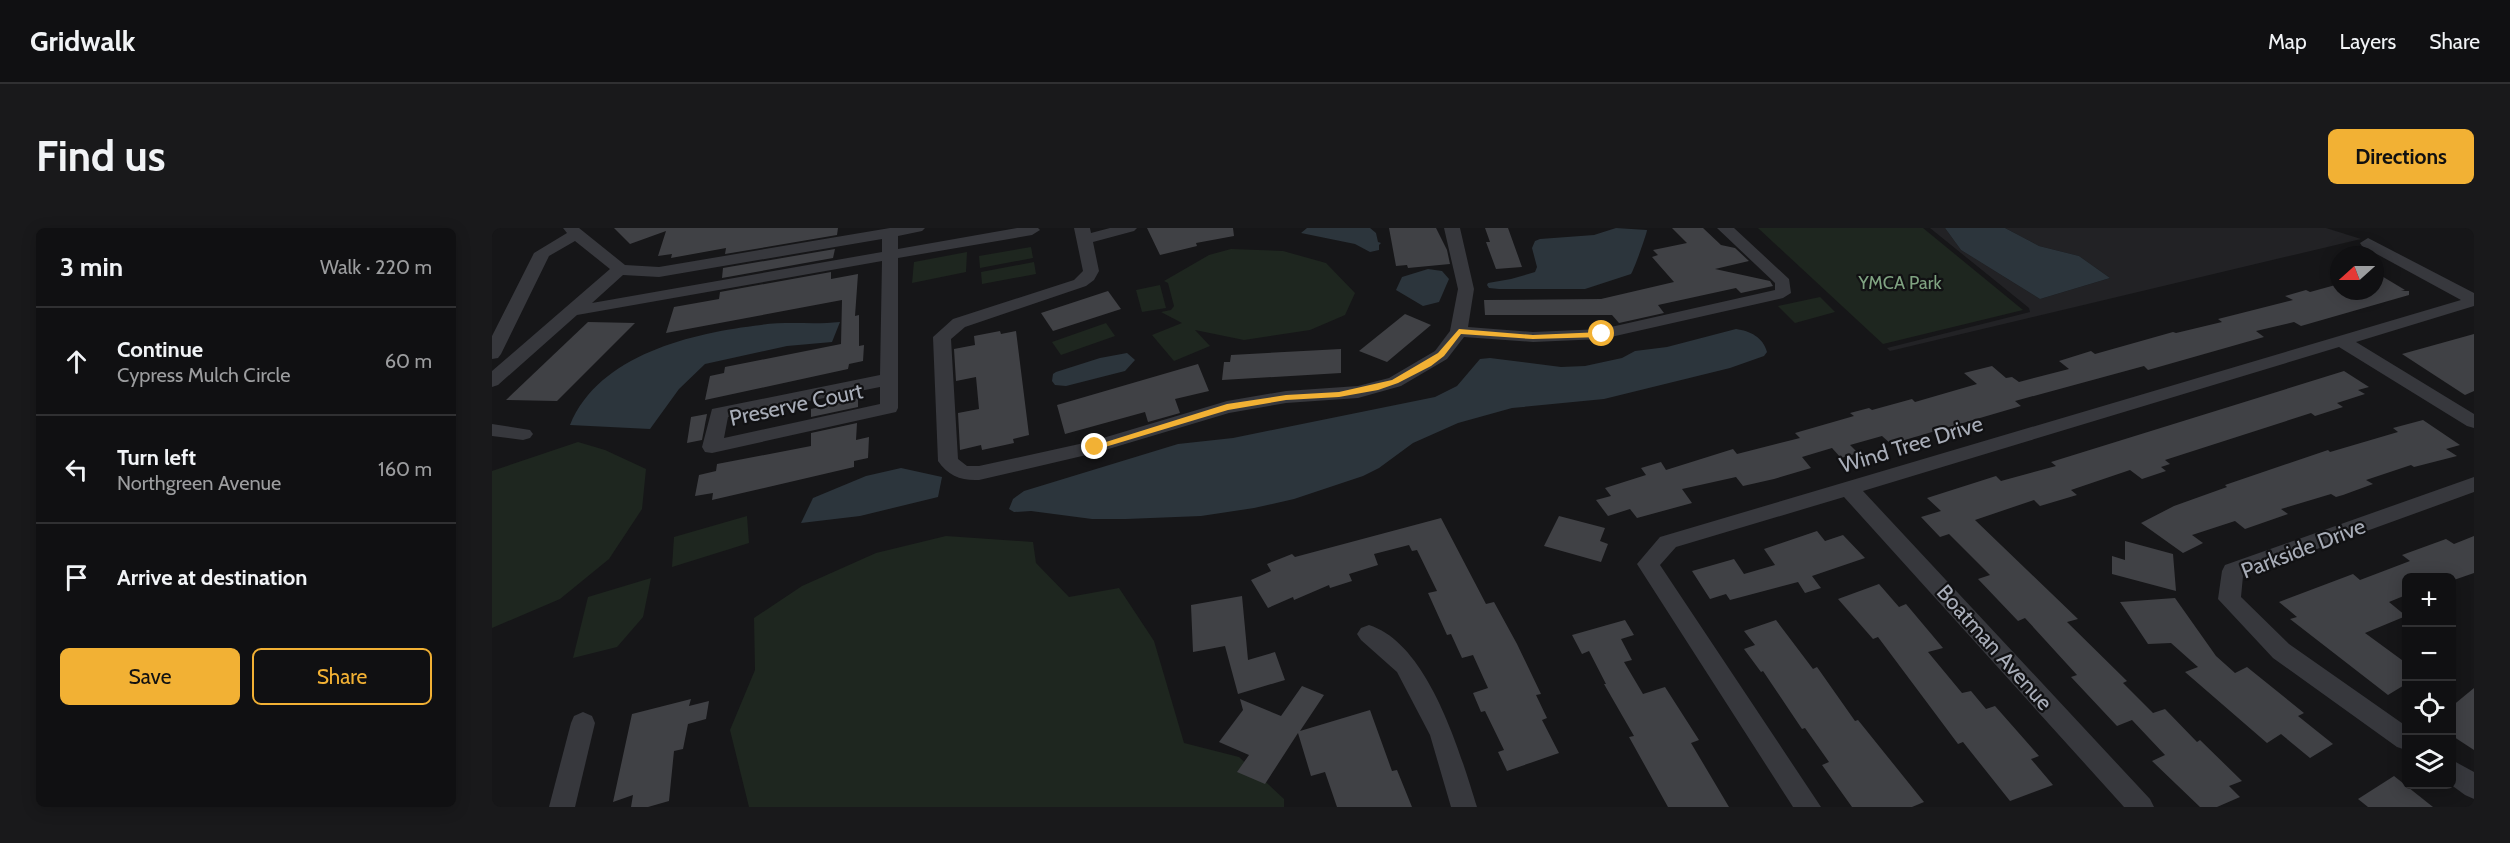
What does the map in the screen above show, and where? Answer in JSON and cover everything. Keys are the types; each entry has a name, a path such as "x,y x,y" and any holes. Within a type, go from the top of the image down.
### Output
{"street":[{"path":"492,354 542,253 573,231 620,269 659,272 917,228"},
{"path":"1129,228 1083,233 1091,271 1088,277 1080,283 959,323 942,337 948,461 956,471 965,474 979,473 1095,447 1227,407 1286,397 1339,394 1395,382 1441,355 1459,331 1466,289 1452,228"},
{"path":"1459,331 1533,337 1602,334 1783,293 1782,282 1725,228"},
{"path":"573,311 1032,230"},
{"name":"Preserve Court","path":"889,379 719,413 712,447 889,408 890,233"},
{"path":"2368,243 2474,301"},
{"path":"492,381 620,269"},
{"name":"Wind Tree Drive","path":"1808,807 1648,564 1668,542 2474,301"},
{"path":"2342,341 2474,422"},
{"path":"492,361 513,363"},
{"path":"492,429 523,434"},
{"name":"Parkside Drive","path":"2402,737 2281,651 2229,599 2233,571 2474,484"},
{"name":"Boatman Avenue","path":"1848,488 2141,807"},
{"path":"1369,634 1406,665 1442,734 1464,807"},
{"path":"562,807 583,723"},
{"path":"2456,774 2474,787"}],"shaded area":[{"path":"1307,228 1370,228 1376,233 1378,242 1381,243 1379,250 1370,252 1355,244 1301,233"},
{"path":"1616,228 1647,230 1631,274 1585,289 1499,289 1489,288 1487,285 1535,272 1537,267 1532,248 1535,241 1594,235"},
{"path":"1930,228 1945,228 1961,250 2040,299 2110,278 2079,256 2039,246 2005,228 2326,228 2361,239 1890,351 1887,348 2030,312 2029,308"},
{"path":"1945,228 2005,228 2039,246 2079,256 2110,278 2040,299 1961,250"},
{"path":"1428,269 1442,271 1449,279 1439,302 1423,306 1396,290 1402,277"},
{"path":"840,322 832,342 787,346 705,364 679,389 650,429 570,425 584,401 603,381 625,364 651,351 678,341 734,329 771,324"},
{"path":"1736,329 1751,333 1759,339 1767,352 1764,356 1730,368 1604,399 1512,408 1458,423 1413,443 1379,468 1363,476 1294,499 1201,516 1126,519 1092,519 1031,511 1014,512 1009,509 1013,499 1024,491 1178,444 1233,438 1435,397 1457,386 1480,359 1490,358 1561,367 1585,366 1622,358 1635,351 1667,347"},
{"path":"1127,353 1135,360 1125,371 1066,386 1055,385 1052,381 1053,374 1056,372 1100,358"},
{"path":"901,468 942,477 938,497 860,516 801,523 813,498 866,476"}],"green space":[{"name":"YMCA Park","path":"1758,228 1923,228 2023,310 1883,344"},
{"path":"1031,247 1033,258 980,268 979,256"},
{"path":"1231,249 1283,251 1326,263 1355,293 1345,315 1310,330 1244,340 1195,330 1210,346 1174,361 1152,335 1182,323 1161,312 1171,310 1174,306 1168,283 1164,281 1209,255"},
{"path":"967,252 966,272 912,283 914,262"},
{"path":"1034,262 1036,274 982,284 981,272"},
{"path":"1160,285 1166,308 1142,312 1136,290"},
{"path":"1820,297 1835,312 1795,323 1778,306"},
{"path":"1106,323 1115,336 1061,355 1052,342"},
{"path":"578,442 605,450 646,469 642,509 609,559 560,599 492,628 492,471"},
{"path":"747,516 749,543 672,567 674,537"},
{"path":"946,536 1033,542 1036,563 1069,597 1119,588 1154,641 1184,743 1239,757 1284,799 1284,807 749,807 730,730 755,670 754,618 802,586 876,553"},
{"path":"651,578 643,617 617,647 573,658 588,597"}],"building":[{"path":"614,228 838,228 837,235 725,254 726,248 671,258 672,254 658,256 666,231 630,244"},
{"path":"1147,228 1233,228 1234,236 1196,243 1197,246 1160,255"},
{"path":"1389,228 1436,228 1447,250 1450,264 1408,268 1407,265 1396,266"},
{"path":"1485,228 1508,228 1522,267 1496,269 1486,242 1490,242"},
{"path":"1672,228 1703,228 1721,245 1735,248 1749,261 1715,269 1770,281 1773,286 1741,293 1736,288 1658,305 1664,313 1619,323 1612,315 1485,315 1484,300 1601,299 1674,282 1652,257 1658,255 1653,250 1687,243"},
{"path":"835,249 833,258 722,278 723,268"},
{"path":"831,272 831,279 858,274 855,316 859,315 859,346 864,345 863,361 849,364 848,369 705,400 710,376 724,373 725,367 841,344 842,300 666,333 674,307 719,299 720,292"},
{"path":"2384,277 2405,290 2401,291 2409,291 2409,295 2301,326 2294,322 2256,331 2264,337 2148,370 2144,366 2015,401 2021,406 1891,444 1882,436 1850,445 1858,453 1841,458 1832,448 1802,457 1811,468 1774,479 1743,486 1736,477 1682,489 1692,503 1637,518 1630,509 1608,516 1596,500 1611,496 1605,488 1646,475 1641,468 1661,462 1666,470 1733,449 1737,454 1800,438 1795,433 1854,416 1850,413 1869,408 1872,410 1912,399 1915,402 1977,384 1964,373 1992,366 2006,378 2012,377 2019,382 2069,369 2059,361 2091,351 2095,354 2173,332 2222,322 2218,319 2293,300 2285,296 2306,290 2310,292 2330,286 2330,300 2384,300"},
{"path":"1108,291 1121,309 1053,331 1041,313"},
{"path":"1405,314 1431,325 1387,362 1359,351"},
{"path":"588,322 635,323 557,401 506,400"},
{"path":"1000,331 1001,334 1016,331 1029,435 1013,439 1014,443 982,450 981,445 960,450 958,413 979,409 976,377 956,381 954,349 975,345 974,336"},
{"path":"2474,334 2474,391 2465,395 2402,354"},
{"path":"1341,349 1341,373 1222,380 1224,362 1230,362 1231,355"},
{"path":"1198,364 1209,391 1175,399 1180,413 1148,422 1145,412 1065,434 1057,405"},
{"path":"2344,371 2369,387 2358,390 2365,394 2337,403 2343,407 2315,416 2311,413 2165,460 2170,464 2161,467 2166,471 2142,479 2130,470 2071,490 2077,495 2040,506 2034,500 1975,520 2078,619 2067,622 2127,681 2123,683 2153,713 2165,709 2197,742 2200,740 2242,781 2229,786 2240,797 2217,807 2200,807 2152,761 2165,755 2132,720 2117,726 2071,677 2077,675 2025,618 2018,621 1978,579 1990,575 1949,534 1940,537 1921,517 1941,511 1927,498 1996,476 2001,481 2056,466 2051,462"},
{"path":"858,398 858,407 811,417 811,409"},
{"path":"707,414 702,440 687,443 691,417"},
{"path":"2423,420 2460,445 2446,449 2457,456 2414,467 2411,465 2366,480 2373,484 2343,495 2336,497 2331,494 2281,509 2288,514 2245,529 2235,521 2192,535 2203,543 2183,553 2141,523 2174,506 2227,487 2225,485 2328,450 2330,452 2398,432 2393,428"},
{"path":"857,423 856,440 869,437 868,458 854,461 854,467 712,500 713,493 695,496 699,475 716,471 717,464 811,446 811,433"},
{"path":"1559,516 1605,528 1600,541 1608,544 1601,562 1544,546"},
{"path":"1441,518 1486,604 1494,602 1517,644 1541,694 1536,695 1547,718 1542,720 1559,753 1507,771 1498,752 1504,750 1485,711 1481,712 1473,693 1488,688 1473,655 1462,658 1451,634 1447,635 1428,593 1437,591 1417,550 1412,551 1409,545 1374,554 1378,565 1349,574 1352,581 1330,588 1329,585 1268,608 1251,580 1271,571 1267,564 1292,554 1295,557"},
{"path":"1817,531 1825,541 1843,535 1865,558 1812,576 1821,588 1805,593 1798,582 1730,600 1726,594 1710,599 1692,571 1734,559 1744,574 1775,565 1764,549"},
{"path":"2474,536 2474,573 2456,579 2456,573 2402,573 2402,597 2389,602 2402,613 2402,618 2365,633 2402,660 2402,686 2388,695 2290,619 2297,617 2279,602 2353,574 2360,580 2410,561 2402,555 2446,539 2454,544"},
{"path":"2125,541 2173,554 2176,591 2112,574 2112,556 2125,560"},
{"path":"1879,584 1899,607 1906,604 1943,648 1928,652 1962,693 1971,691 1986,709 1995,706 2039,756 2031,759 2053,785 2010,801 1963,742 1958,744 1878,637 1873,639 1838,599"},
{"path":"1242,596 1248,660 1275,652 1285,680 1238,694 1225,646 1193,652 1191,605"},
{"path":"2175,598 2216,656 2235,673 2247,667 2304,713 2298,716 2333,744 2310,758 2281,734 2267,743 2185,672 2198,667 2171,643 2148,644 2120,602"},
{"path":"1625,620 1634,635 1621,639 1632,660 1624,662 1643,694 1665,687 1699,740 1691,743 1729,807 1668,807 1629,737 1634,736 1604,684 1606,684 1589,651 1582,654 1572,635"},
{"path":"1776,620 1813,669 1817,667 1855,721 1858,720 1924,802 1912,807 1852,807 1822,765 1829,762 1805,728 1802,729 1763,671 1761,672 1744,649 1755,645 1744,631"},
{"path":"1302,686 1324,695 1300,731 1370,710 1392,771 1397,770 1412,807 1337,807 1325,772 1311,776 1298,733 1265,784 1237,772 1249,755 1219,742 1243,710 1240,699 1281,716"},
{"path":"2474,688 2474,750 2456,738 2456,703"},
{"path":"691,699 689,706 709,701 706,719 688,724 683,749 674,751 669,801 648,807 631,807 633,795 613,802 632,714"},
{"path":"2394,776 2402,782 2402,789 2410,789 2433,807 2368,807 2358,799"}],"route":[{"path":"1095,447 1227,407 1286,397 1358,392 1395,382 1441,355 1459,331 1533,337 1602,334"}]}
